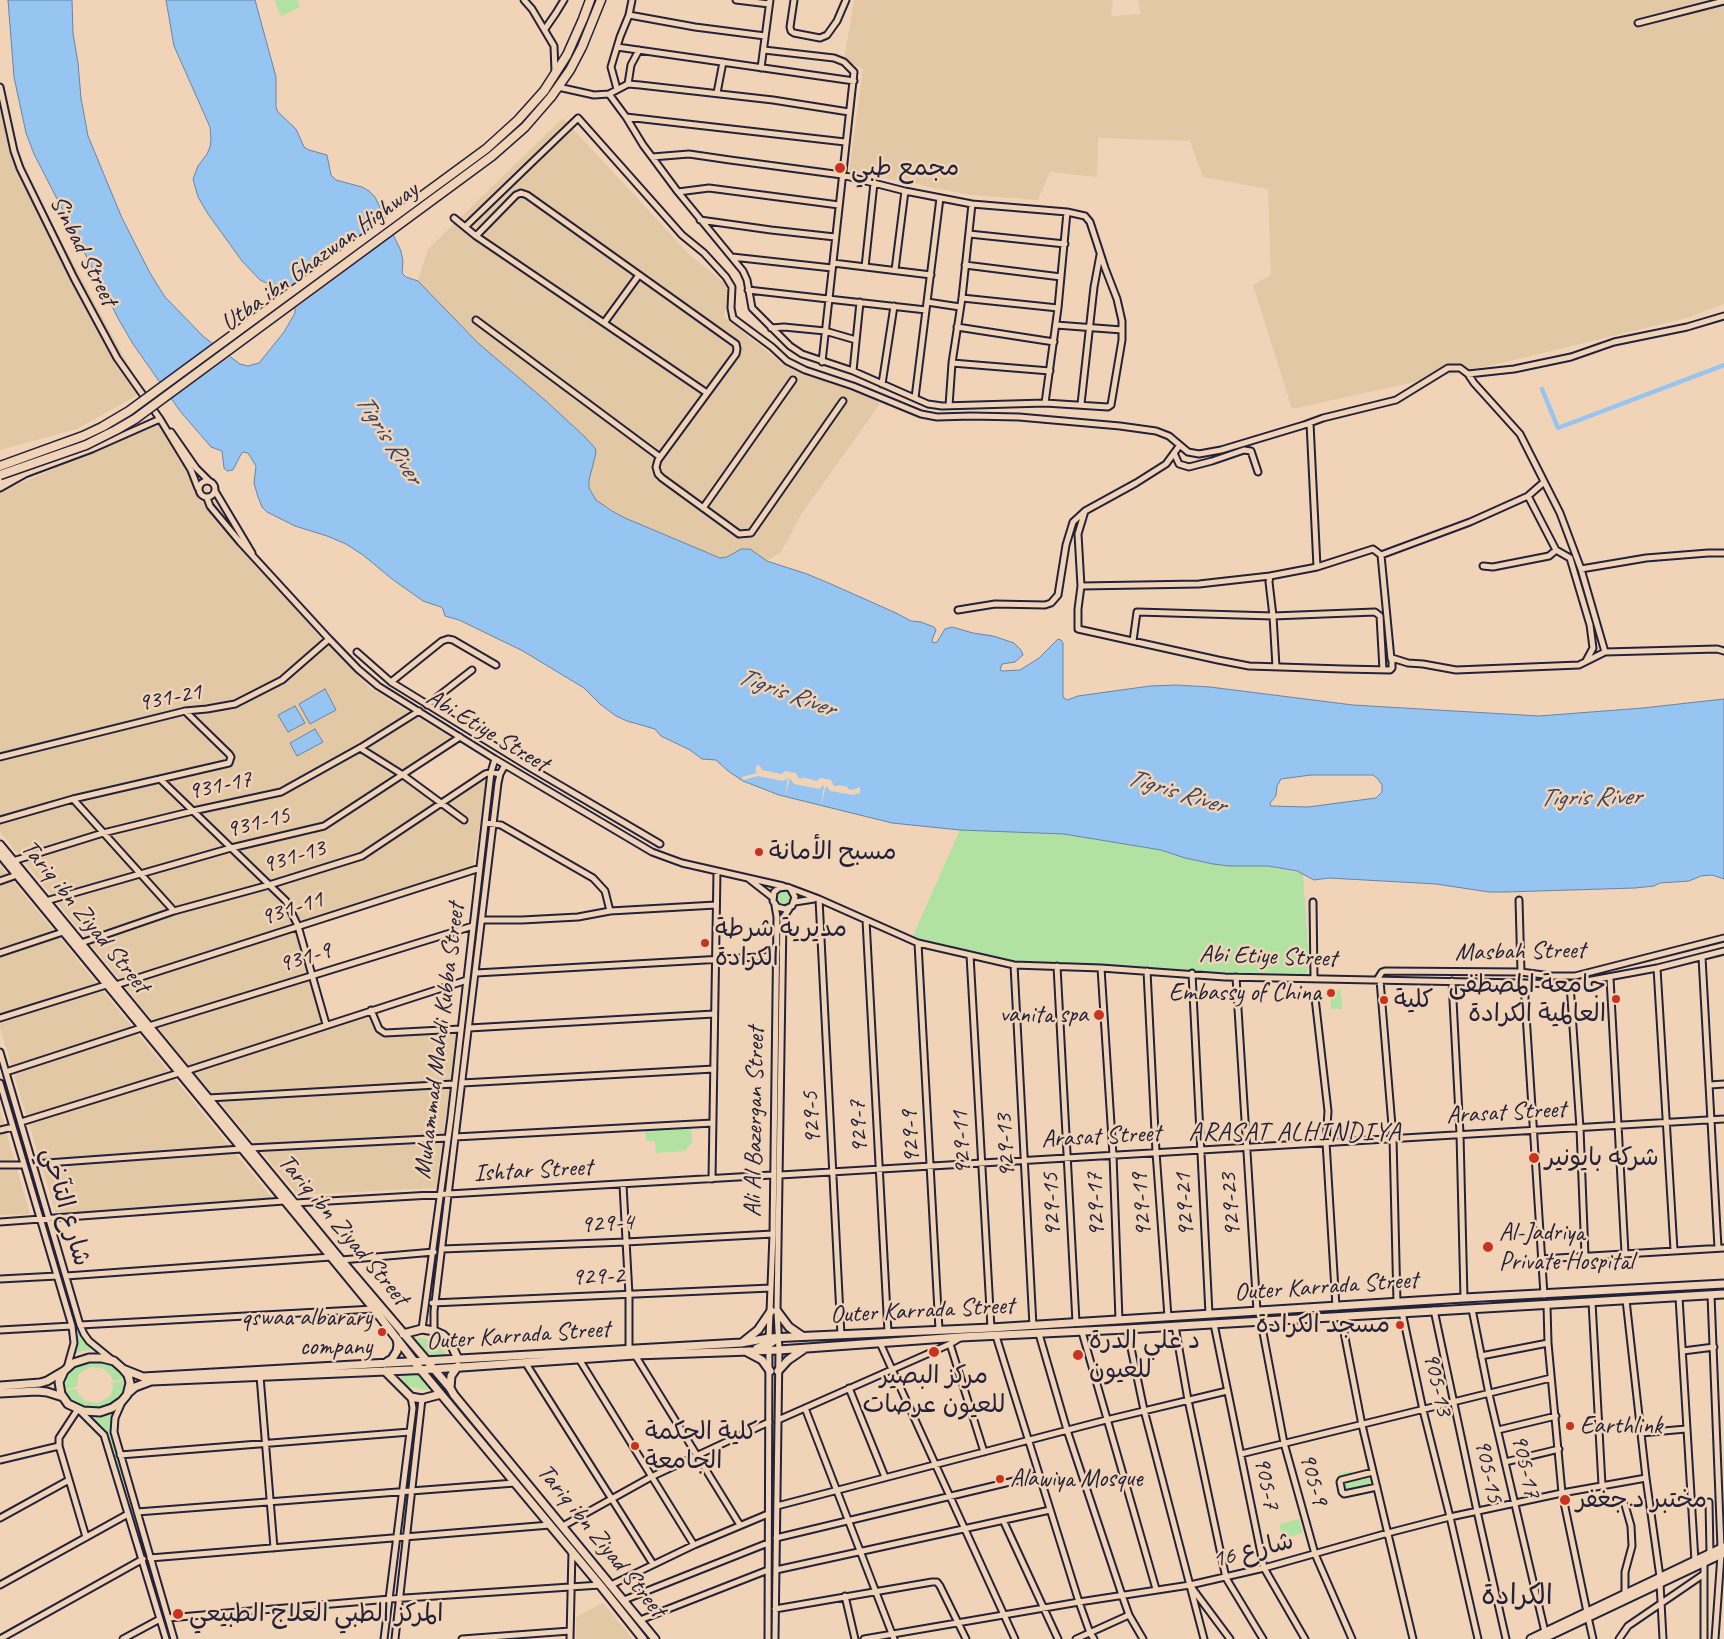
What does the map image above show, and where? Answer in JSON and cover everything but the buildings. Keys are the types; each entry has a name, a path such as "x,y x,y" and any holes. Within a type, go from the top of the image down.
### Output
{"highway":[{"name":"Utba ibn Ghazwan Highway","path":"0,475 93,432 129,411 480,154 518,120 544,91 555,75 576,35 590,0"},
{"name":"Utba ibn Ghazwan Highway","path":"0,466 23,463 96,440 135,418 492,156 525,127 558,87 582,47 601,0"},
{"path":"0,462 23,463"},
{"path":"0,483 23,463"}],"main road":[{"name":"Tariq ibn Ziyad Street","path":"0,845 116,985 145,1027"},
{"name":"Tariq ibn Ziyad Street","path":"0,854 106,984 145,1027 245,1148 295,1203 403,1334 423,1365"},
{"name":"Tariq ibn Ziyad Street","path":"182,1072 208,1098 284,1201 374,1309 396,1340 405,1345 423,1365 450,1388 655,1639"},
{"name":"Outer Karrada Street","path":"458,1362 579,1359 741,1347 841,1335 1033,1326 1397,1302 1724,1284"},
{"name":"Outer Karrada Street","path":"779,1343 805,1348 1724,1294"},
{"path":"770,1371 762,1360 741,1347 774,1311 789,1327 805,1338"},
{"path":"403,1334 422,1329 434,1331 443,1335 450,1342 455,1350 458,1362 451,1376 450,1388"},
{"path":"396,1340 398,1344 396,1354 385,1367 404,1392 411,1397 422,1399 441,1394"},
{"path":"770,1344 772,1346 779,1343"},
{"name":"Outer Karrada Street","path":"123,1369 143,1377 423,1365 629,1349 741,1347"},
{"path":"778,1371 788,1360 805,1348"},
{"path":"0,1386 40,1383 47,1381 65,1369 77,1361 89,1358 102,1358 114,1361 123,1369 129,1379 128,1393 116,1406 104,1411 91,1412 78,1409 68,1404 63,1398 59,1386 60,1378 65,1369"},
{"path":"423,1365 441,1394 600,1584 643,1639"},
{"path":"423,1365 454,1395"},
{"name":"Outer Karrada Street","path":"128,1393 135,1387 151,1382 385,1367"},
{"path":"0,1393 37,1391 48,1392 63,1398"},
{"path":"1587,1615 1660,1580 1710,1553 1722,1551"},
{"path":"1531,1639 1545,1637 1626,1594 1704,1562 1722,1551"}],"street":[{"path":"524,0 532,9 554,46 555,75"},
{"path":"545,29 564,0"},
{"path":"617,89 611,67 616,47 629,15 632,0"},
{"path":"736,0 769,2 761,68"},
{"path":"794,0 790,25 791,31 820,38 827,35 837,21 846,0"},
{"path":"1638,23 1724,1"},
{"path":"629,15 695,27 765,36"},
{"path":"616,47 854,81"},
{"path":"628,84 631,65 639,50"},
{"path":"764,50 834,58 850,67 854,72 822,362"},
{"path":"718,93 722,62"},
{"path":"558,87 584,94 609,94 628,84 718,93 849,112"},
{"name":"Sinbad Street","path":"0,87 14,151 20,168 74,278 117,358 160,419"},
{"path":"609,94 626,116 652,157 678,192 743,271 752,308 790,346 802,354 853,371 928,404 949,406 1045,403 1108,407 1111,404 1122,340 1122,321 1117,299 1090,222 1085,216 1067,212 972,204 905,191 842,175 689,154 652,157"},
{"path":"626,116 845,142"},
{"path":"465,227 578,118 682,235 704,253 726,277 732,287 733,318 772,347 787,361 805,370 853,386 920,414 937,417 1019,417 1120,426 1162,432 1188,452 1199,454 1221,450 1323,418 1396,400 1448,368 1460,368 1468,374 1520,434 1560,512 1581,568 1605,652"},
{"path":"866,266 874,183"},
{"path":"678,192 709,188 839,205"},
{"path":"895,270 905,191"},
{"path":"476,236 516,195 521,193 736,344 736,354 660,457 656,467 658,474 739,534 751,533 843,401"},
{"path":"915,398 940,198"},
{"path":"949,406 952,363 962,298 972,204"},
{"path":"1045,403 1058,308 1067,212"},
{"path":"454,218 476,236 707,393"},
{"path":"700,220 835,237"},
{"path":"969,234 1065,244"},
{"path":"1081,404 1094,287 1100,254"},
{"path":"732,257 832,266 866,266 931,275"},
{"path":"966,265 1061,277"},
{"path":"604,323 638,276"},
{"path":"748,290 926,310"},
{"path":"962,298 1058,308"},
{"path":"853,371 860,302"},
{"path":"927,302 960,307"},
{"path":"882,384 894,306"},
{"path":"1468,374 1514,369 1571,357 1614,342 1701,324 1724,316"},
{"path":"476,320 660,457"},
{"path":"1056,325 1122,330"},
{"path":"771,328 784,327 825,331 856,340"},
{"path":"957,327 1054,342"},
{"path":"952,363 1050,371"},
{"path":"703,508 793,380"},
{"path":"0,488 25,474 92,449 160,419"},
{"name":"Abi Etiye Street","path":"160,419 196,468 214,485 215,491 254,556"},
{"name":"Abi Etiye Street","path":"160,419 191,470 200,495 207,498 210,506 240,542 329,639 378,686 609,827 652,852 682,863 788,887 918,943 1014,965 1101,968 1236,977 1570,984 1656,968 1724,950"},
{"path":"1310,423 1317,568"},
{"path":"958,610 995,604 1045,605 1051,603 1058,595 1066,545 1073,522 1085,511 1166,464 1180,445"},
{"path":"1174,453 1179,464 1189,467 1244,450 1251,451 1258,472"},
{"path":"198,488 202,482 209,482"},
{"path":"1381,555 1470,522 1528,496 1544,482"},
{"path":"207,498 215,491"},
{"path":"1528,496 1556,550 1570,558 1590,625 1593,648 1585,662"},
{"path":"1081,586 1199,584 1270,576 1317,568 1373,549 1381,555 1392,668 1383,670 1249,666 1078,629 1081,586 1078,534 1085,511"},
{"path":"1482,566 1493,567 1549,556 1556,550"},
{"path":"1581,568 1646,558 1724,553"},
{"path":"1270,576 1276,667"},
{"path":"1133,641 1137,612 1273,616 1375,612 1380,616 1383,670"},
{"name":"931-21","path":"0,757 185,711 234,704 282,680 329,639"},
{"path":"391,682 442,641 448,639 453,640 496,665"},
{"path":"1391,659 1408,664 1423,664 1456,670 1579,665 1605,652 1717,649 1724,651"},
{"path":"357,652 391,682 427,705 660,844"},
{"path":"427,705 472,670"},
{"path":"0,820 73,799 226,764 231,760 229,754 185,711"},
{"name":"931-17","path":"14,861 103,833 281,792 360,748 419,711"},
{"name":"931-15","path":"46,901 231,848 324,826 460,737"},
{"path":"360,748 403,775 464,820"},
{"name":"Muhammad Mahdi Kubba Street","path":"422,1329 434,1252 491,772 495,759"},
{"name":"Muhammad Mahdi Kubba Street","path":"434,1331 435,1303 500,774 505,765"},
{"path":"491,772 500,774"},
{"name":"931-13","path":"80,943 174,911 269,885 362,856 491,772"},
{"path":"160,779 286,901 298,926 326,1024"},
{"path":"73,799 174,911"},
{"path":"609,827 615,818"},
{"path":"485,823 501,825 593,878 605,891 610,911"},
{"name":"931-11","path":"116,985 480,868"},
{"path":"712,1179 717,871"},
{"path":"0,881 17,875"},
{"name":"Abi Etiye Street","path":"742,876 759,885 772,897"},
{"path":"788,887 795,894 794,902 789,908 783,910 775,906 772,897 776,889 788,887"},
{"path":"794,902 810,898 819,899"},
{"name":"929-5","path":"819,899 841,1335"},
{"path":"1519,900 1521,972"},
{"path":"1313,902 1314,978"},
{"path":"482,920 522,920 578,916 610,911 716,905"},
{"name":"Ali Al Bazergan Street","path":"775,906 777,914 771,1288 779,1343 775,1639"},
{"name":"Ali Al Bazergan Street","path":"768,1639 770,1344 774,1311 780,1175 783,918 789,908"},
{"name":"929-7","path":"866,920 888,1332"},
{"name":"931-9","path":"6,1072 473,926"},
{"path":"0,953 63,932"},
{"name":"Masbah Street","path":"1378,980 1382,972 1385,971 1521,972 1551,976 1575,976 1724,938"},
{"name":"929-9","path":"918,943 931,1165 938,1330"},
{"path":"470,954 478,957"},
{"name":"929-11","path":"970,955 991,1328"},
{"path":"476,973 776,956"},
{"path":"1541,1259 1721,1248 1702,957"},
{"name":"929-13","path":"1014,965 1026,1160 1033,1326"},
{"name":"929-15","path":"1058,966 1076,1322"},
{"name":"929-17","path":"1101,968 1113,1155 1119,1320"},
{"path":"1656,968 1674,1250"},
{"name":"929-19","path":"1147,971 1156,1152 1168,1317"},
{"name":"929-21","path":"1192,974 1210,1314"},
{"path":"1575,976 1577,983"},
{"name":"929-23","path":"1236,977 1257,1312"},
{"path":"1610,978 1625,1253"},
{"path":"21,1122 467,980"},
{"path":"1378,980 1393,1138 1397,1302"},
{"path":"1452,981 1460,1134 1464,1298"},
{"path":"1524,983 1544,1295"},
{"path":"0,1018 106,984"},
{"path":"1570,984 1580,1128 1585,1256"},
{"path":"1315,998 1328,1111 1326,1142 1336,1307"},
{"path":"371,1010 379,1029 385,1033 461,1029"},
{"path":"469,1028 714,1014"},
{"name":"شارع التآخي","path":"0,1052 80,1324 89,1341 114,1361"},
{"path":"462,1083 714,1069"},
{"name":"شارع التآخي","path":"0,1083 72,1326 74,1343 65,1369"},
{"path":"208,1098 454,1084"},
{"path":"1710,1085 1724,1084"},
{"path":"450,1117 458,1118"},
{"name":"Arasat Street","path":"780,1175 1724,1119"},
{"path":"456,1137 713,1123"},
{"path":"0,1130 13,1127"},
{"path":"33,1164 245,1148 448,1138"},
{"path":"0,1165 24,1165"},
{"name":"Ishtar Street","path":"295,1203 772,1175"},
{"path":"623,1185 629,1295 629,1349"},
{"path":"0,1222 49,1220 284,1201"},
{"name":"929-4","path":"442,1249 773,1234"},
{"path":"342,1260 434,1252"},
{"path":"66,1276 331,1257"},
{"path":"433,1259 441,1260"},
{"path":"0,1279 57,1276"},
{"name":"929-2","path":"426,1303 771,1288"},
{"path":"1712,1295 1722,1551 1715,1639"},
{"path":"1679,1297 1695,1561"},
{"path":"1626,1300 1646,1478 1660,1580 1663,1639"},
{"path":"1592,1302 1602,1485"},
{"path":"1547,1305 1548,1343 1562,1493 1593,1639"},
{"path":"80,1324 374,1309"},
{"name":"905-17","path":"1472,1309 1489,1394 1545,1637"},
{"name":"905-15","path":"1434,1310 1506,1639"},
{"name":"905-13","path":"1402,1312 1423,1410 1478,1639"},
{"path":"1341,1317 1362,1425 1412,1639"},
{"name":"905-9","path":"1260,1322 1284,1444 1315,1554 1352,1639"},
{"name":"905-7","path":"1214,1324 1264,1568 1305,1639"},
{"path":"0,1330 72,1326"},
{"path":"1175,1326 1188,1400 1226,1578 1263,1639"},
{"path":"1127,1329 1144,1410 1204,1639"},
{"path":"1082,1332 1156,1589"},
{"path":"1039,1334 1067,1430 1122,1595 1129,1615 1142,1639"},
{"path":"996,1336 1079,1602 1094,1639"},
{"path":"778,1420 960,1338"},
{"path":"880,1343 1015,1639"},
{"path":"1481,1356 1548,1343"},
{"path":"950,1344 984,1452"},
{"path":"1683,1351 1714,1347"},
{"path":"635,1355 740,1525"},
{"path":"579,1359 694,1545"},
{"path":"524,1361 653,1564"},
{"path":"260,1376 274,1548"},
{"path":"1241,1454 1552,1378"},
{"path":"849,1388 885,1477"},
{"path":"777,1506 1144,1410 1228,1391"},
{"path":"384,1639 413,1408 411,1397"},
{"path":"395,1639 422,1399"},
{"path":"122,1401 117,1410 114,1425 120,1455 174,1639"},
{"path":"805,1408 893,1637"},
{"path":"86,1538 59,1446 59,1438 78,1409 104,1435 166,1639"},
{"path":"1498,1430 1556,1416"},
{"path":"563,1526 651,1477 769,1422"},
{"path":"1641,1433 1686,1429"},
{"path":"120,1455 410,1432"},
{"path":"0,1460 59,1446"},
{"path":"1505,1462 1559,1449"},
{"path":"1373,1472 1341,1480 1342,1492 1344,1494 1377,1487"},
{"path":"776,1538 1039,1475"},
{"name":"شارع 16","path":"865,1639 893,1637 1004,1615 1226,1578 1450,1517 1602,1485 1646,1478"},
{"path":"0,1518 69,1480"},
{"path":"137,1512 515,1483"},
{"path":"121,1490 130,1488"},
{"path":"1709,1502 1710,1553"},
{"path":"1625,1505 1632,1546 1624,1572 1626,1594"},
{"path":"776,1570 1050,1510"},
{"path":"0,1585 128,1514"},
{"path":"610,1585 694,1545 768,1514"},
{"path":"1003,1520 1058,1639"},
{"path":"150,1558 550,1525"},
{"path":"624,1600 768,1543"},
{"path":"570,1639 572,1551"},
{"path":"0,1639 143,1559"},
{"path":"1704,1562 1704,1639"},
{"path":"640,1620 768,1570"},
{"path":"1619,1639 1628,1626 1704,1574"},
{"path":"775,1609 874,1590 936,1582 940,1586 966,1639"},
{"path":"168,1618 400,1598 600,1584"},
{"path":"1190,1585 1230,1639"},
{"path":"845,1596 855,1639"},
{"path":"1076,1639 1129,1615"},
{"path":"123,1639 160,1619"},
{"path":"462,1639 521,1637 570,1631"}],"shaded area":[{"path":"854,0 1113,0 1111,16 1141,14 1138,0 1724,0 1724,304 1687,318 1497,364 1292,409 1253,285 1271,275 1268,189 1203,177 1190,141 1098,138 1097,177 1050,172 1038,200 970,195 849,171 863,69 844,60"},
{"path":"0,85 15,155 143,392 77,429 0,450"},
{"path":"563,118 688,253 734,291 723,316 783,364 874,399 880,404 802,513 781,552 767,561 750,549 745,548 724,558 713,556 625,518 596,500 589,488 589,480 596,453 594,448 585,437 546,401 478,343 418,281 428,249"},
{"path":"158,424 320,637 371,689 453,739 399,776 441,806 488,776 473,867 293,924 323,1023 189,1066 0,832 0,492"},
{"path":"0,865 273,1199 56,1214 0,1028"},
{"path":"370,1014 380,1035 457,1034 436,1188 298,1195 194,1072"},
{"path":"0,1111 30,1214 0,1215"},
{"path":"603,1603 633,1639 576,1639 576,1617"}],"green space":[{"path":"274,0 297,0 300,7 281,16"},
{"path":"960,830 1064,834 1161,850 1213,864 1268,866 1303,874 1309,960 1306,977 1225,977 1057,966 978,957 911,940"},
{"path":"784,890 790,892 792,898 790,904 784,906 778,904 776,898 778,892"},
{"path":"1341,990 1342,1009 1331,1009 1330,991"},
{"path":"691,1127 692,1142 685,1151 656,1153 655,1141 646,1141 645,1130"},
{"path":"47,1228 49,1228 81,1333 85,1342 94,1349 73,1355 78,1334"},
{"path":"420,1338 432,1340 439,1344 447,1355 430,1356 414,1340"},
{"path":"90,1362 111,1365 119,1371 123,1379 113,1381 104,1369 90,1367 79,1374 76,1387 65,1389 66,1379 71,1371 79,1365"},
{"path":"415,1371 431,1389 423,1390 408,1386 398,1372"},
{"path":"124,1381 123,1390 118,1399 109,1405 99,1408 78,1404 70,1398 65,1390 76,1389 85,1401 98,1403 110,1396 113,1382"},
{"path":"113,1413 110,1429 122,1478 109,1435 102,1426 91,1418 103,1417"},
{"path":"1352,1471 1353,1475 1369,1472 1373,1490 1342,1497 1338,1474"},
{"path":"1299,1519 1303,1533 1282,1539 1279,1524"}],"water":[{"name":"Tigris River","path":"8,0 72,0 73,33 88,136 122,218 150,273 165,297 204,337 240,364 248,366 259,363 284,332 295,313 295,308 277,288 260,280 242,261 198,197 193,179 198,166 210,147 210,127 174,46 166,0 255,0 276,77 276,107 278,112 296,129 304,147 327,155 331,175 336,180 362,187 375,197 401,251 403,261 402,273 406,277 418,281 478,343 546,401 595,448 596,453 589,480 589,488 596,500 612,511 720,558 727,557 741,549 750,549 767,561 831,584 911,621 921,622 934,627 936,630 932,640 933,643 937,642 945,629 952,627 993,636 1014,643 1023,655 1015,662 1002,664 1000,670 1002,671 1020,670 1039,658 1058,639 1061,640 1063,643 1063,697 1067,700 1078,696 1150,686 1176,685 1210,687 1353,705 1539,716 1643,708 1724,699 1724,879 1712,875 1701,876 1689,881 1660,883 1654,886 1635,888 1506,892 1489,892 1436,884 1329,878 1314,880 1297,871 1268,866 1213,864 1161,850 1064,834 960,830 892,823 779,795 743,781 716,760 702,759 690,750 661,736 655,729 616,716 600,704 584,688 523,651 459,620 445,616 441,607 423,601 346,544 295,526 267,512 262,507 258,497 254,483 256,466 248,453 243,452 233,470 227,471 224,468 222,451 211,447 180,411 133,344 119,320 34,154 26,133 14,77","holes":["1311,775 1373,775 1382,785 1382,792 1376,798 1308,807 1271,806 1270,803 1276,796 1277,786 1281,779"]},
{"path":"325,689 336,710 310,724 299,704"},
{"path":"295,706 305,723 288,732 278,715"},
{"path":"315,729 323,742 297,756 290,743"}],"pier":[{"path":"388,215 396,233 293,310 279,294"},
{"path":"215,342 232,355 169,400 158,383"},
{"path":"757,765 762,770 781,774 785,771 796,773 798,778 802,779 803,777 816,781 821,778 831,780 834,786 848,787 848,789 852,790 860,787 860,794 854,795 830,791 826,786 821,805 824,785 819,789 794,784 790,778 785,796 788,778 783,781 758,776 743,780 742,777 757,773 755,770"}],"waterway":[{"path":"1542,389 1558,428 1724,365"}],"place":[{"name":"مجمع طبي","path":"840,168"},
{"name":"مسبح الأمانة","path":"759,852"},
{"name":"مديرية شرطة الكرادة","path":"705,943"},
{"name":"Embassy of China","path":"1331,993"},
{"name":"جامعة المصطفى العالمية الكرادة","path":"1616,999"},
{"name":"كلية","path":"1384,1000"},
{"name":"vanita spa","path":"1099,1015"},
{"name":"شركه بايونير","path":"1534,1158"},
{"name":"Al-Jadriya Private Hospital","path":"1488,1247"},
{"name":"مسجد الكرادة","path":"1400,1325"},
{"name":"qswaa albarary company","path":"382,1332"},
{"name":"مركز البصير للعيون عرصات","path":"934,1352"},
{"name":"د علي الدرة للعيون","path":"1078,1355"},
{"name":"Earthlink","path":"1570,1426"},
{"name":"كلية الحكمة الجامعة","path":"635,1446"},
{"name":"Alawiya Mosque","path":"1000,1479"},
{"name":"مختبر د.جغفر","path":"1565,1500"},
{"name":"المركز الطبي العلاج الطبيعي","path":"178,1614"}],"district":[{"name":"ARASAT ALHINDIYA","path":"1295,1133"},
{"name":"الكرادة","path":"1517,1597"}]}
